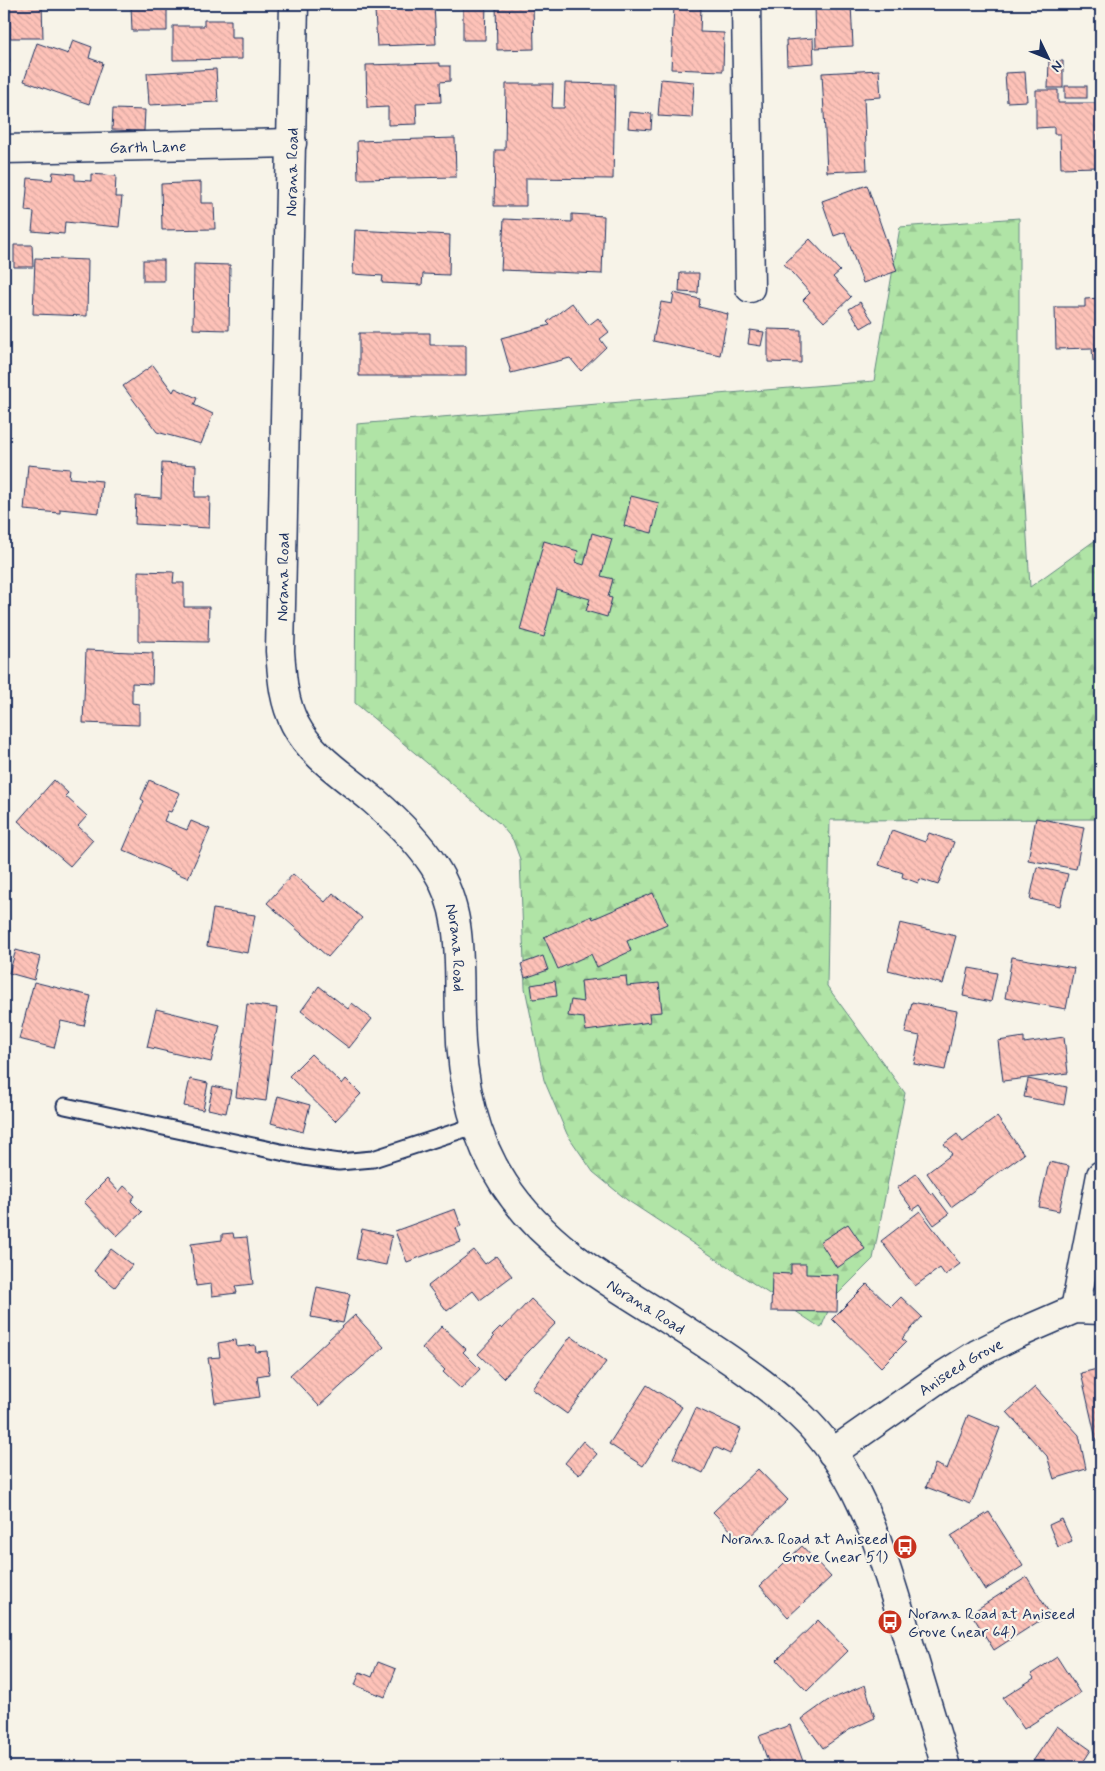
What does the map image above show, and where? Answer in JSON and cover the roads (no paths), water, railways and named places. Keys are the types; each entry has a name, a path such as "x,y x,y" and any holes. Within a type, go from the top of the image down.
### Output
{"street":[{"name":"Norana Road","path":"294,4 280,651 286,703 296,726 309,745 328,764 374,801 417,843 436,868 449,895 457,923 460,957 460,1019 463,1068 469,1101 489,1156 503,1183 526,1214 557,1244 592,1272 701,1341 775,1394 812,1428 832,1453 853,1486 870,1519 885,1564 946,1767"},
{"path":"746,4 750,288"},
{"name":"Garth Lane","path":"4,149 292,143"},
{"path":"1088,1309 1101,1175"},
{"name":"Aniseed Grove","path":"832,1453 942,1376 978,1354 1015,1335 1088,1309"}],"lane":[{"path":"65,1106 304,1157 338,1162 373,1159 477,1126"}],"place":[{"name":"Norana Road at Aniseed Grove (near 51)","path":"905,1547"},
{"name":"Norana Road at Aniseed Grove (near 64)","path":"890,1622"}]}
